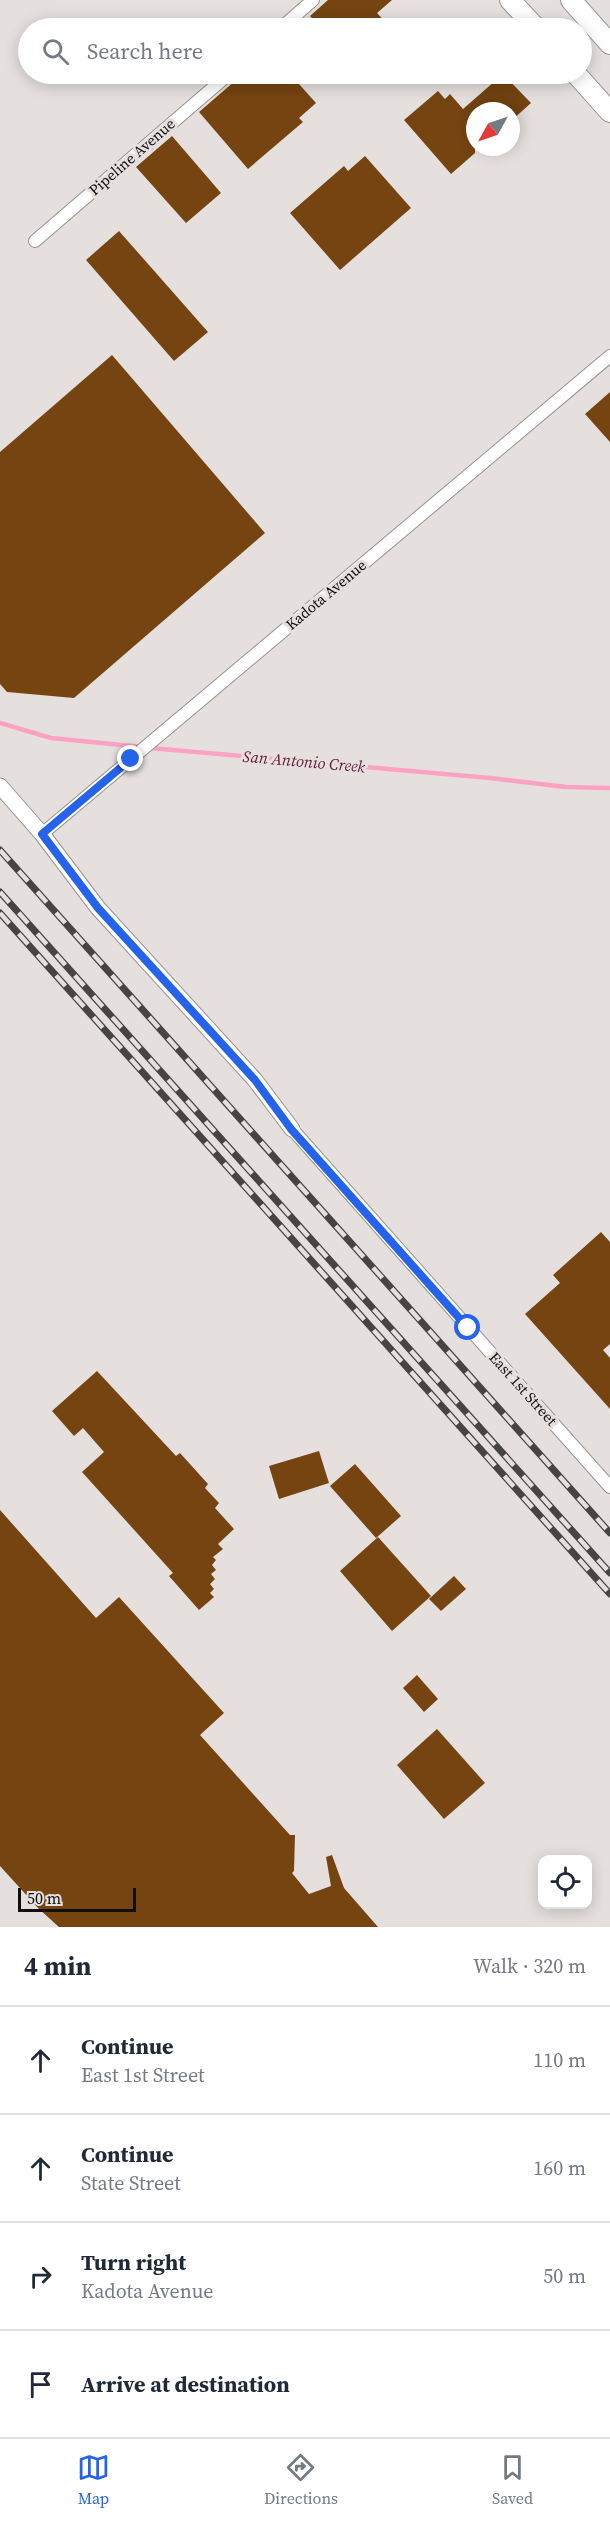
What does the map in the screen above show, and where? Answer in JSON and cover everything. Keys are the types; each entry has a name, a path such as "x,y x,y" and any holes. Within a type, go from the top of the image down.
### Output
{"main road":[{"path":"510,0 527,18"},
{"path":"571,0 587,18"},
{"path":"592,24 610,44"},
{"path":"585,84 610,112"}],"street":[{"path":"292,18 313,0"},
{"name":"Pipeline Avenue","path":"35,241 217,84"},
{"name":"Kadota Avenue","path":"42,834 610,356"},
{"path":"0,786 42,834 98,908 255,1080 291,1129"},
{"name":"East 1st Street","path":"291,1129 610,1487"}],"building":[{"path":"328,0 392,0 377,13 382,18 312,18 310,16"},
{"path":"231,84 299,84 316,103 299,118 303,122 248,169 199,112"},
{"path":"492,84 513,84 531,103 520,113 520,102 471,102"},
{"path":"438,91 445,99 450,94 463,109 466,106 466,156 472,156 451,174 404,120"},
{"path":"172,136 221,193 186,223 136,167"},
{"path":"365,156 411,208 340,270 290,213 344,166 348,171"},
{"path":"119,231 208,332 174,361 86,260"},
{"path":"112,355 265,533 74,698 7,692 0,684 0,452"},
{"path":"610,392 610,442 585,414"},
{"path":"601,1232 610,1242 610,1344 603,1350 610,1358 610,1409 525,1314 560,1283 553,1275"},
{"path":"97,1371 176,1456 180,1453 208,1484 205,1488 219,1503 215,1508 234,1529 218,1544 223,1549 213,1557 216,1560 212,1565 216,1570 211,1574 215,1579 210,1584 214,1589 210,1593 214,1597 199,1610 169,1576 173,1573 82,1472 104,1452 83,1428 74,1436 52,1411"},
{"path":"319,1451 329,1483 279,1499 269,1466"},
{"path":"355,1464 401,1516 376,1538 330,1486"},
{"path":"0,1510 96,1618 119,1597 224,1713 200,1735 290,1835 295,1835 294,1871 292,1873 309,1894 331,1886 326,1857 332,1855 344,1888 378,1927 59,1927 39,1909 0,1866"},
{"path":"378,1537 431,1596 392,1631 340,1571"},
{"path":"454,1576 466,1589 441,1611 429,1599"},
{"path":"417,1675 438,1699 424,1712 403,1688"},
{"path":"437,1729 485,1783 444,1819 397,1765"}],"waterway":[{"name":"San Antonio Creek","path":"0,723 51,738 142,747"},
{"name":"San Antonio Creek","path":"150,748 490,778 566,787 610,788"}],"railway":[{"path":"0,850 610,1533"},
{"path":"0,892 610,1573"},
{"path":"0,913 610,1594"}],"route":[{"path":"131,759 42,834 98,908 255,1080 291,1129 468,1328"}]}
